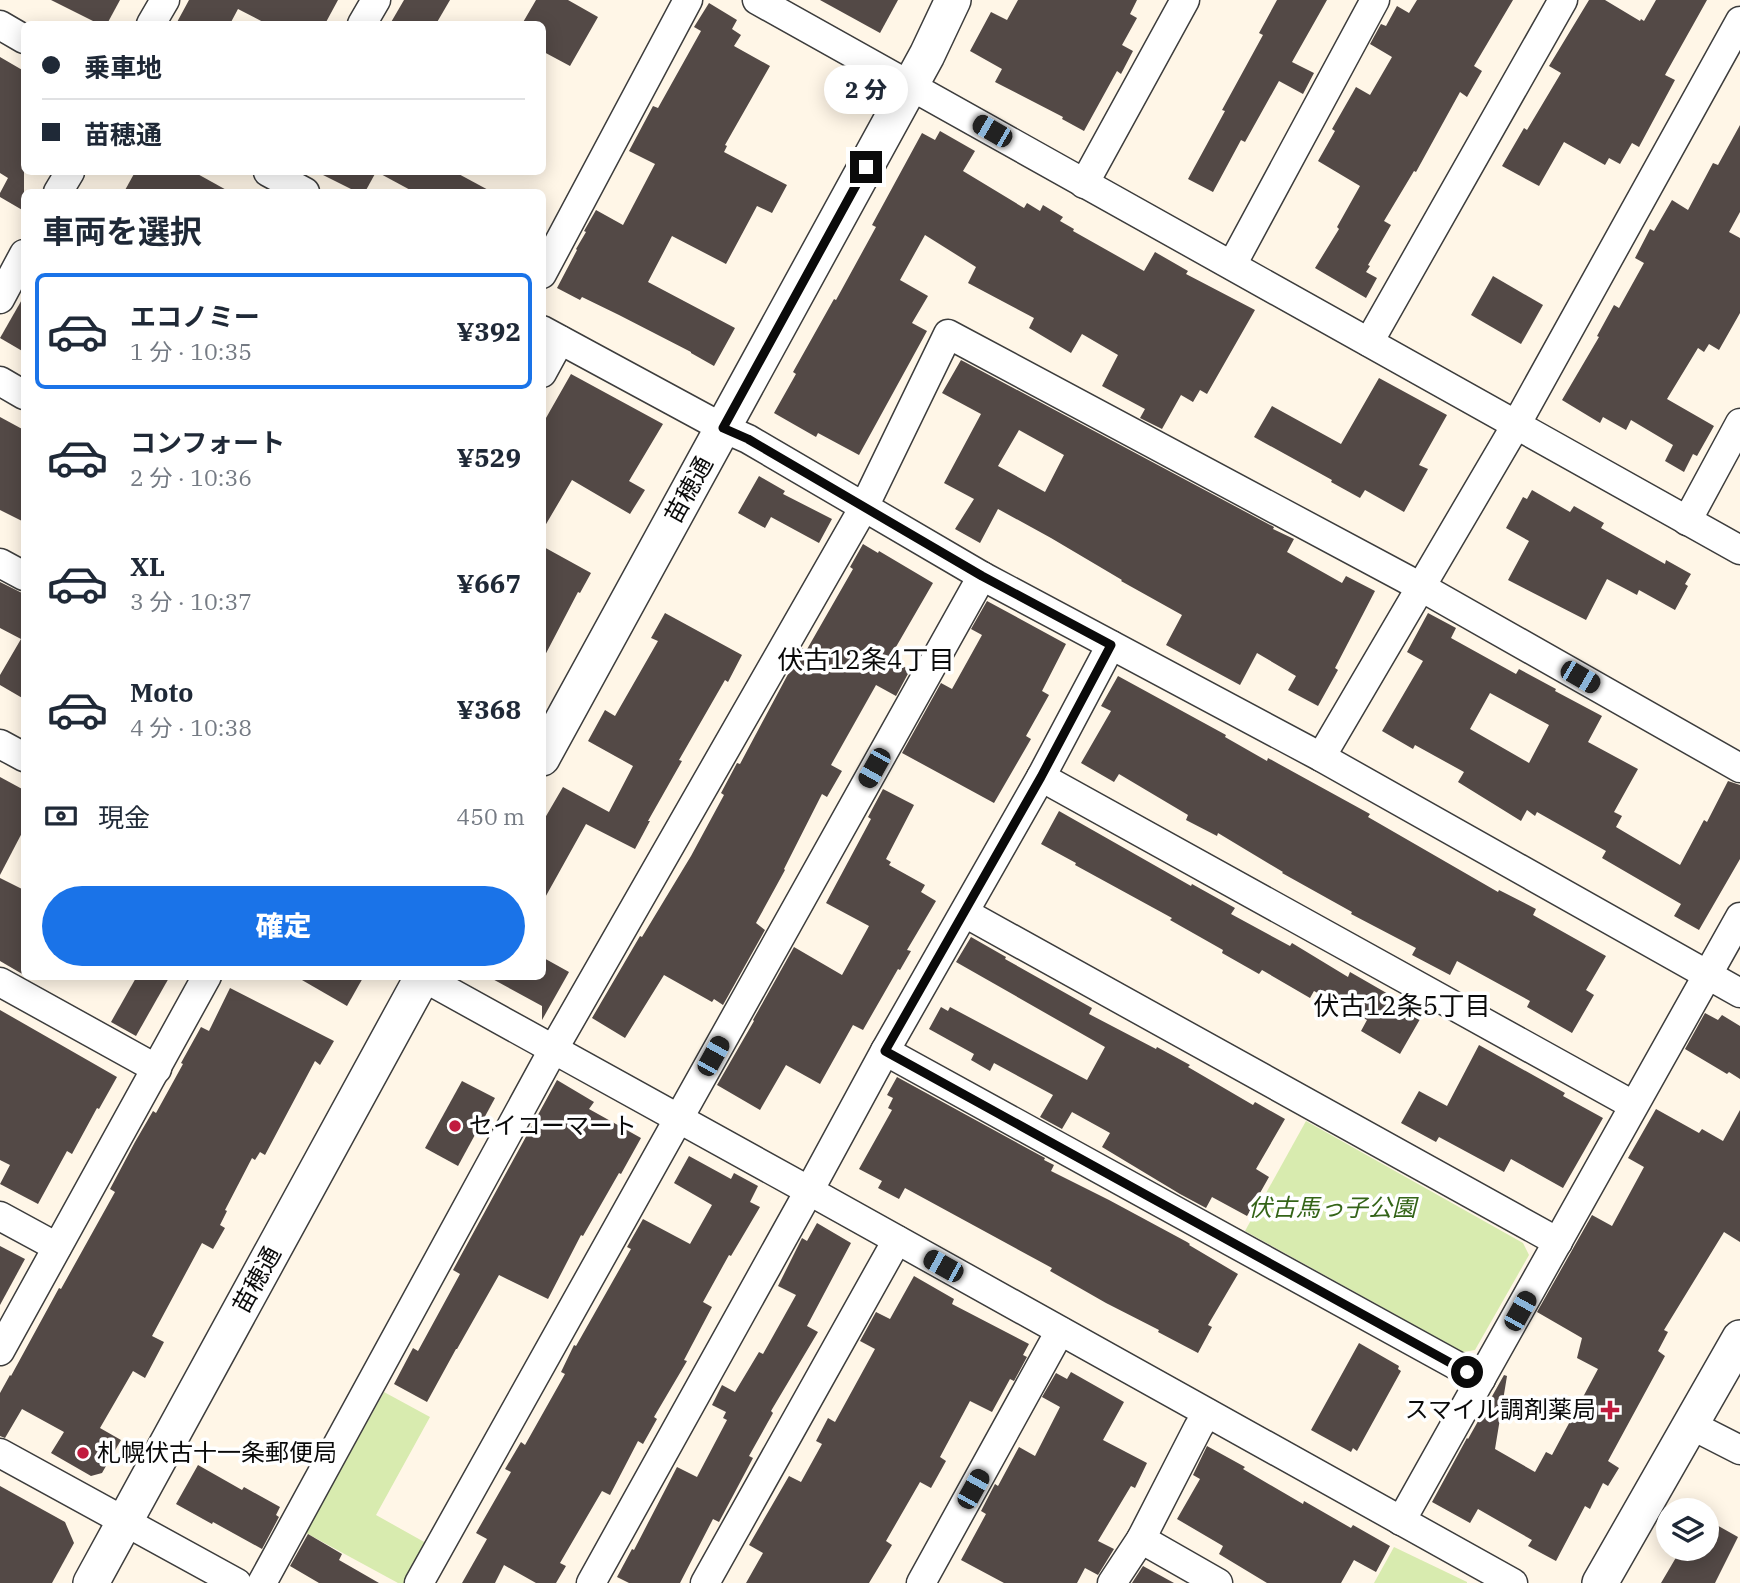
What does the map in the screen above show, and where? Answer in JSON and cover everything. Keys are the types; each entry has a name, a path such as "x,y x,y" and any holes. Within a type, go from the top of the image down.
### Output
{"street":[{"path":"153,21 165,0"},
{"path":"364,21 376,0"},
{"path":"546,266 688,0"},
{"path":"757,0 1740,550"},
{"name":"苗穂通","path":"546,751 927,55 953,0"},
{"path":"1084,184 1185,0"},
{"path":"1232,265 1375,0"},
{"path":"1369,342 1563,0"},
{"path":"1321,757 1516,425 1740,21"},
{"path":"0,25 21,37"},
{"path":"277,175 300,189"},
{"path":"0,299 21,260"},
{"path":"262,1583 553,1050 864,507 948,334 1421,587 1740,768"},
{"path":"546,356 551,335 748,439 982,576 1321,757 1740,993"},
{"path":"0,381 21,393"},
{"path":"1687,521 1740,423"},
{"path":"0,563 21,574"},
{"path":"419,1583 982,576"},
{"path":"591,1583 885,1051 1041,777 1111,645"},
{"path":"0,744 21,756"},
{"path":"1041,777 1633,1105"},
{"path":"964,913 1558,1242"},
{"path":"1401,1521 1740,917"},
{"path":"0,1351 205,980"},
{"name":"苗穂通","path":"90,1583 420,980"},
{"path":"427,980 1513,1583"},
{"path":"0,982 157,1069"},
{"path":"885,1051 1481,1380"},
{"path":"0,1216 57,1247"},
{"path":"705,1583 897,1240"},
{"path":"921,1583 1060,1331"},
{"path":"1600,1583 1740,1338"},
{"path":"1112,1583 1141,1539 1207,1413"},
{"path":"1691,1425 1740,1450"},
{"path":"0,1453 237,1583"},
{"path":"1141,1539 1219,1583"}],"green space":[{"name":"伏古馬っ子公園","path":"1306,1121 1523,1243 1529,1255 1475,1350 1463,1352 1245,1231"},
{"path":"384,1392 430,1417 376,1515 426,1543 404,1583 398,1583 306,1533"},
{"path":"1394,1547 1467,1582 1467,1583 1374,1583"}],"building":[{"path":"51,0 120,0 109,21 93,21"},
{"path":"189,0 338,0 327,21 261,21 238,9 232,21 178,21"},
{"path":"404,0 450,0 438,21 392,21"},
{"path":"536,0 568,0 598,17 570,66 546,53 546,21 524,21"},
{"path":"820,0 898,0 880,33"},
{"path":"1018,0 1137,0 1130,14 1137,18 1122,45 1133,51 1121,74 1117,71 1084,131 1062,119 1063,117 995,82 1002,69 970,51 991,12 1007,20"},
{"path":"1277,0 1327,0 1292,62 1314,73 1303,94 1279,81 1245,142 1241,140 1213,192 1188,179 1263,35 1259,33"},
{"path":"1417,0 1513,0 1474,66 1482,71 1467,97 1460,92 1416,172 1414,171 1384,221 1391,225 1368,265 1370,266 1366,272 1377,278 1366,298 1315,268 1339,229 1337,227 1360,186 1318,161 1335,131 1332,129 1356,87 1370,95 1392,57 1370,44 1381,24 1386,26 1397,6 1409,13"},
{"path":"1589,0 1605,0 1644,21 1656,0 1707,0 1665,75 1675,80 1639,147 1632,143 1620,164 1609,158 1605,165 1564,142 1539,186 1502,166 1561,73 1549,66"},
{"path":"709,3 737,20 732,29 741,35 734,46 770,66 725,145 727,146 724,152 787,185 772,213 757,206 726,264 672,236 648,282 735,328 714,366 619,315 557,288 596,210 623,225 655,164 629,151 653,106 658,108 701,31 694,27"},
{"path":"0,57 21,69 21,175 24,175 24,189 21,189 21,209 0,197 8,178 0,173"},
{"path":"1740,125 1740,212 1729,232 1740,238 1740,313 1719,350 1709,344 1704,352 1698,348 1667,399 1714,426 1697,456 1693,454 1684,472 1665,461 1673,445 1631,420 1626,430 1603,417 1600,423 1562,400 1599,337 1597,336 1614,305 1619,308 1644,263 1635,258 1650,229 1654,231 1672,200 1688,210 1713,163 1718,165"},
{"path":"940,131 975,151 963,171 1024,208 1027,203 1040,211 1043,205 1063,217 1060,221 1074,229 1073,231 1144,271 1155,252 1188,271 1186,274 1255,310 1207,394 1200,390 1193,402 1181,395 1162,429 1140,418 1145,409 1102,386 1118,355 1082,334 1071,353 1029,328 1034,318 968,283 976,267 925,235 900,280 928,296 912,323 927,331 859,455 818,433 816,437 774,413 796,374 793,372 876,227 872,225 922,133 935,140"},
{"path":"133,175 199,175 225,189 126,189"},
{"path":"323,175 374,175 367,189 351,189"},
{"path":"383,175 461,175 486,189 408,189"},
{"path":"1493,276 1543,305 1521,344 1471,315"},
{"path":"21,301 21,350 0,338"},
{"path":"961,360 1274,527 1273,529 1294,539 1287,552 1342,583 1346,576 1375,591 1318,706 1288,690 1296,676 1257,653 1240,685 1166,645 1182,615 998,509 980,543 955,529 974,499 944,483 981,414 942,393","holes":["1019,430 1064,455 1045,492 998,466"]},
{"path":"571,374 663,424 629,481 645,490 630,514 572,480 546,524 546,418"},
{"path":"1379,378 1447,415 1419,465 1428,469 1404,512 1365,490 1360,498 1254,437 1272,406 1341,444"},
{"path":"0,417 21,428 21,520 0,510"},
{"path":"759,476 785,491 783,494 832,519 819,543 771,517 765,528 738,513"},
{"path":"1532,490 1570,512 1574,506 1604,523 1601,528 1665,564 1666,560 1691,574 1685,584 1688,586 1675,610 1639,590 1637,595 1607,579 1586,620 1508,580 1529,541 1506,528 1523,497 1527,499"},
{"path":"863,544 933,583 889,659 910,670 896,696 876,685 831,765 842,771 827,797 822,794 756,923 765,930 723,1005 714,999 712,1002 664,975 625,1038 592,1018 691,856 724,795 721,793 737,763 740,764 802,648 806,651 853,569 850,567"},
{"path":"546,548 591,573 580,593 578,592 546,653"},
{"path":"0,582 21,592 21,639 0,628"},
{"path":"987,601 1066,644 1042,691 1049,695 1026,736 1031,739 994,803 902,753 941,683 952,689 982,635 971,629"},
{"path":"665,613 742,655 679,760 682,761 635,849 586,824 546,896 546,816 563,787 609,812 633,766 588,741 605,710 615,716 658,641 651,638"},
{"path":"1428,613 1456,628 1451,638 1516,674 1519,669 1602,716 1588,742 1638,769 1614,812 1622,816 1616,827 1680,865 1704,820 1707,822 1728,781 1740,785 1740,859 1699,930 1674,916 1681,904 1602,858 1606,851 1537,812 1535,816 1527,810 1521,821 1458,782 1464,772 1415,745 1413,749 1382,731 1423,661 1407,652","holes":["1490,693 1549,725 1529,763 1470,729"]},
{"path":"21,639 21,697 0,685 0,675"},
{"path":"1118,676 1226,735 1225,737 1267,761 1268,758 1370,814 1368,817 1498,892 1499,890 1536,909 1533,915 1606,956 1586,990 1594,995 1572,1033 1527,1007 1530,1001 1457,961 1450,975 1412,955 1416,948 1351,914 1352,912 1218,833 1217,836 1186,820 1188,815 1119,774 1114,782 1081,763 1111,711 1101,706"},
{"path":"0,777 21,788 21,835 0,875"},
{"path":"883,789 914,805 886,859 891,862 889,865 925,885 921,892 936,901 907,950 911,951 863,1030 853,1025 820,1084 786,1065 760,1110 717,1085 794,947 842,975 869,926 826,903 871,819 868,817"},
{"path":"1059,811 1235,908 1231,914 1290,946 1292,943 1348,977 1350,972 1423,1014 1400,1054 1361,1031 1367,1020 1314,991 1310,998 1262,970 1259,974 1170,920 1172,918 1041,844"},
{"path":"0,878 21,888 21,973 0,961"},
{"path":"971,937 1092,1008 1089,1014 1156,1049 1157,1047 1253,1105 1255,1102 1285,1119 1256,1169 1269,1177 1247,1216 1212,1197 1206,1208 1180,1194 1102,1147 1110,1133 1072,1112 1062,1129 1040,1117 1053,1095 994,1063 990,1071 971,1060 974,1054 929,1029 941,1007 948,1011 950,1007 1087,1080 1105,1047 956,962"},
{"path":"546,959 569,972 542,1020 542,1006 494,980 546,980"},
{"path":"135,980 168,980 136,1036 111,1022"},
{"path":"302,980 362,980 347,1006"},
{"path":"230,988 334,1041 320,1065 315,1061 265,1155 260,1152 255,1160 252,1158 225,1210 227,1211 220,1225 225,1228 213,1249 202,1243 152,1336 164,1342 145,1378 133,1371 100,1428 121,1440 102,1473 91,1476 51,1453 64,1432 22,1409 5,1438 0,1436 0,1393 115,1192 110,1189 135,1142 153,1111 156,1113 201,1027 209,1031"},
{"path":"0,1010 117,1077 72,1154 67,1151 38,1204 0,1184 10,1165 0,1160"},
{"path":"1705,1013 1718,1020 1722,1015 1740,1026 1740,1079 1685,1049"},
{"path":"1479,1045 1565,1093 1563,1096 1603,1118 1563,1188 1511,1159 1504,1172 1439,1137 1436,1142 1401,1123 1419,1091 1447,1106"},
{"path":"897,1077 1045,1158 1044,1160 1054,1165 1051,1171 1187,1242 1238,1274 1208,1325 1212,1327 1198,1353 1050,1271 1052,1268 905,1188 899,1199 878,1188 882,1181 859,1169 892,1110 888,1108 893,1098 887,1095"},
{"path":"557,1080 594,1102 589,1109 641,1138 583,1236 581,1235 548,1299 499,1275 427,1402 394,1384 413,1348 418,1351 460,1274 453,1270"},
{"path":"462,1081 495,1098 458,1166 425,1148"},
{"path":"1656,1109 1699,1133 1702,1129 1723,1141 1740,1110 1740,1242 1724,1232 1664,1330 1668,1332 1658,1351 1665,1356 1608,1461 1619,1468 1608,1486 1603,1483 1590,1509 1585,1506 1556,1561 1528,1546 1532,1540 1478,1509 1470,1523 1432,1502 1504,1375 1507,1376 1495,1449 1535,1472 1546,1452 1552,1455 1598,1369 1577,1358 1582,1338 1537,1312 1592,1215 1612,1226 1644,1167 1628,1158"},
{"path":"689,1156 731,1179 734,1173 758,1186 750,1202 760,1207 703,1302 712,1307 684,1360 687,1361 654,1417 657,1419 643,1444 638,1441 610,1495 602,1491 560,1563 566,1566 556,1583 536,1583 504,1565 495,1583 462,1583 487,1539 476,1533 511,1472 505,1469 521,1442 525,1445 565,1374 561,1372 574,1345 576,1346 631,1249 627,1247 643,1219 690,1244 712,1205 674,1183"},
{"path":"817,1223 851,1243 807,1326 818,1332 771,1411 773,1413 749,1456 753,1458 719,1522 713,1519 680,1583 629,1583 617,1577 677,1467 697,1477 727,1420 723,1418 726,1412 712,1405 722,1385 735,1392 759,1352 763,1354 796,1295 778,1286 802,1238 807,1241"},
{"path":"0,1246 25,1259 0,1305"},
{"path":"914,1276 954,1299 952,1304 1029,1344 1023,1355 1027,1357 1014,1381 1010,1379 992,1412 970,1401 940,1457 946,1461 931,1488 920,1482 886,1541 892,1545 869,1583 746,1583 763,1553 749,1545 789,1476 801,1482 822,1444 816,1441 828,1418 835,1422 875,1349 860,1341 876,1312 890,1319"},
{"path":"1359,1343 1399,1366 1401,1371 1357,1451 1353,1448 1351,1452 1311,1430"},
{"path":"1071,1372 1124,1402 1103,1440 1147,1463 1135,1488 1131,1486 1098,1541 1114,1549 1098,1575 1085,1568 1077,1583 1004,1583 961,1560 986,1514 981,1511 995,1484 998,1486 1019,1447 1035,1456 1060,1407 1042,1397 1056,1373 1067,1379"},
{"path":"1207,1446 1303,1504 1304,1501 1351,1528 1353,1525 1390,1546 1376,1572 1354,1560 1341,1583 1267,1583 1219,1554 1223,1546 1177,1519 1200,1479 1193,1475"},
{"path":"198,1465 242,1490 244,1487 280,1507 276,1515 279,1517 262,1549 176,1504"},
{"path":"0,1486 65,1522 74,1543 52,1583 0,1583"},
{"path":"1719,1526 1738,1537 1715,1583 1661,1583 1674,1561 1719,1561"},
{"path":"308,1534 342,1554 339,1560 379,1583 319,1583 290,1566"},
{"path":"1143,1566 1174,1583 1132,1583"}],"place":[{"name":"セイコーマート","path":"455,1126"},
{"name":"スマイル調剤薬局","path":"1610,1410"},
{"name":"札幌伏古十一条郵便局","path":"83,1453"}],"district":[{"name":"伏古12条4丁目","path":"866,660"},
{"name":"伏古12条5丁目","path":"1402,1006"}],"route":[{"path":"866,167 723,428 748,439 982,576 1111,645 1041,777 885,1051 1467,1372"}]}
